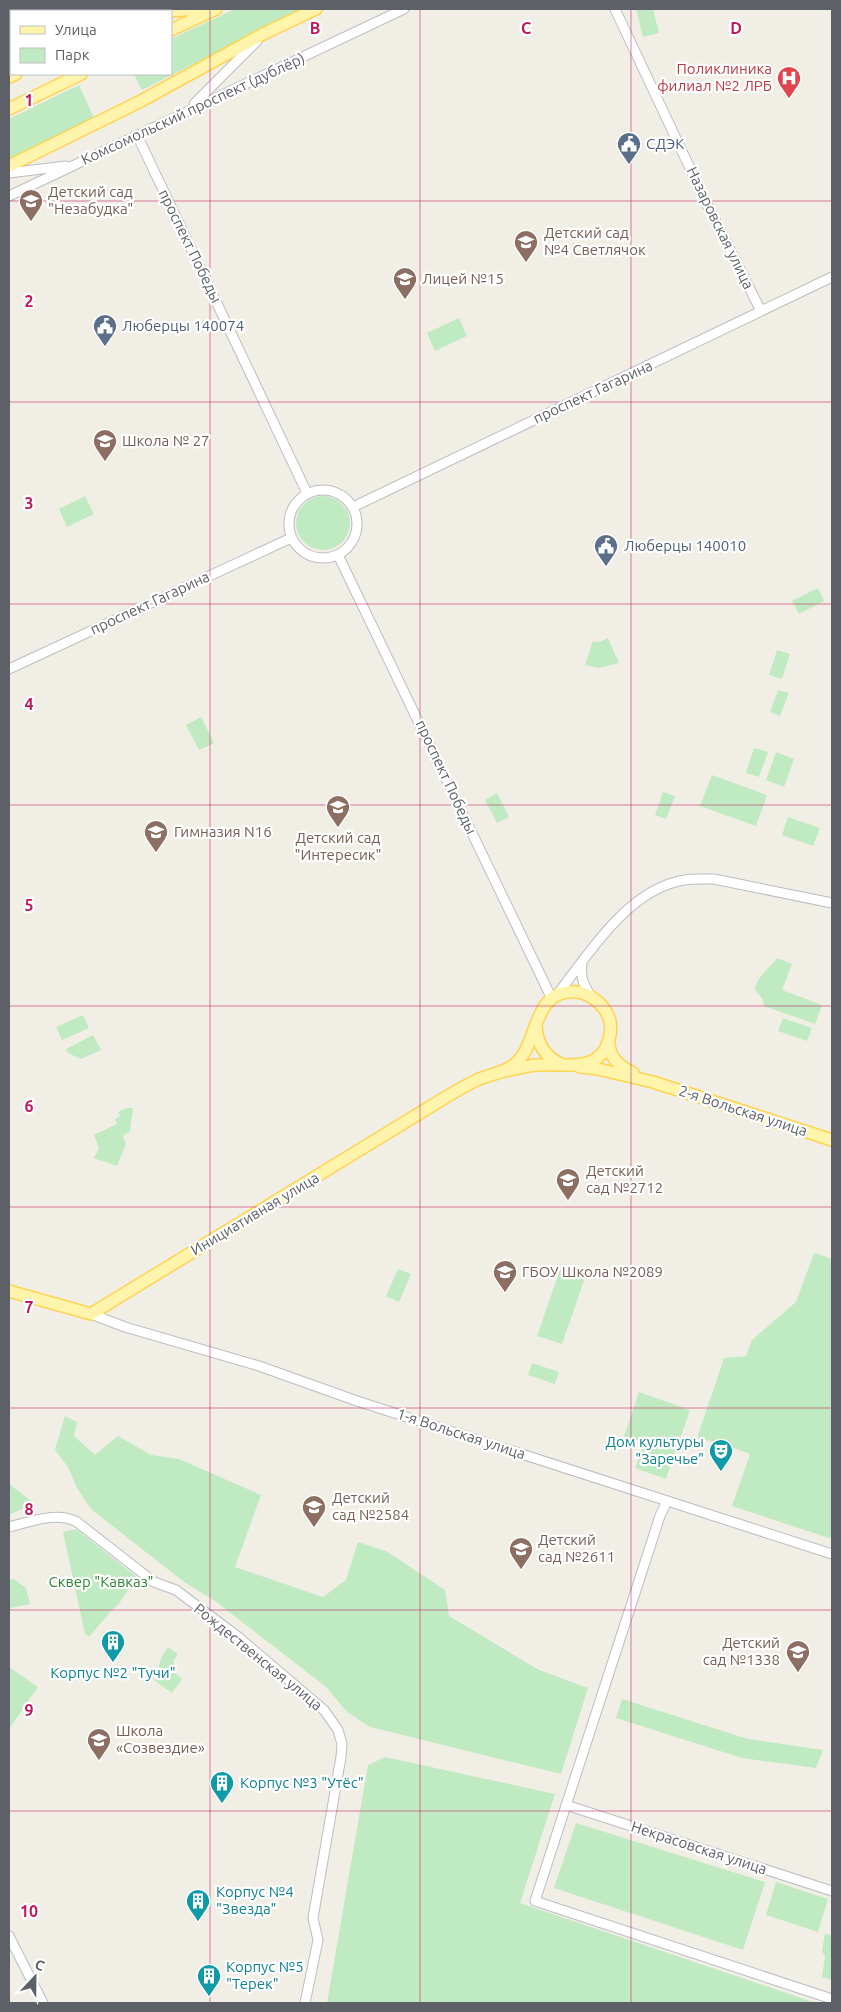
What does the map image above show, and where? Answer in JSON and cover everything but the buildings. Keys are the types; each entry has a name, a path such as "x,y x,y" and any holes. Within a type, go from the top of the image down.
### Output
{"main road":[{"path":"172,11 199,9"},
{"path":"172,30 216,9"},
{"path":"9,166 141,101 265,33 316,9"},
{"path":"9,109 79,75"},
{"path":"554,998 574,992 591,997 600,1004 610,1020 609,1040"},
{"name":"Инициативная улица","path":"90,1314 438,1102 478,1080 506,1070 519,1060 542,1009 554,998"},
{"path":"538,1017 537,1034 546,1054 554,1060 571,1066"},
{"name":"Инициативная улица","path":"494,1074 524,1066 571,1066 594,1060 602,1054 609,1040"},
{"name":"2-я Вольская улица","path":"609,1040 610,1051 617,1062 630,1072 653,1082"},
{"name":"2-я Вольская улица","path":"571,1066 598,1069 653,1082 832,1140"},
{"path":"9,1291 90,1314"}],"street":[{"name":"Комсомольский проспект (дублёр)","path":"9,196 404,9"},
{"name":"Назаровская улица","path":"615,9 705,200 761,312"},
{"path":"184,112 201,98 240,56 265,33"},
{"name":"проспект Победы","path":"137,135 307,493"},
{"path":"9,173 73,165"},
{"name":"проспект Гагарина","path":"353,506 832,277"},
{"path":"317,490 333,491 346,498 353,506 357,517 354,539 338,555 325,558 311,556 299,549 291,538 289,517 299,499 307,493 317,490"},
{"name":"проспект Гагарина","path":"9,669 291,538"},
{"name":"проспект Победы","path":"338,555 554,998"},
{"path":"554,998 626,910 639,898 655,889 674,882 714,879 832,903"},
{"path":"583,961 580,974 582,983 591,997"},
{"name":"1-я Вольская улица","path":"90,1314 125,1327 258,1366 366,1403 832,1554"},
{"path":"667,1501 660,1516 535,1901 832,1999"},
{"name":"Рождественская улица","path":"9,1527 58,1517 77,1522 154,1582 176,1590 237,1636 324,1710 338,1730 342,1744 341,1757 313,1918 318,1940 305,2003"},
{"name":"Некрасовская улица","path":"566,1805 832,1891"},
{"path":"9,1936 42,2003"}],"green space":[{"path":"235,9 302,9 172,75 172,39"},
{"path":"636,9 653,9 659,33 643,37"},
{"path":"134,75 172,75 142,90"},
{"path":"79,85 94,118 9,159 9,119"},
{"path":"459,318 467,336 435,351 427,333"},
{"path":"85,496 94,514 67,527 59,509"},
{"path":"318,496 328,496 338,500 346,508 350,523 346,538 338,546 328,550 318,550 308,546 300,538 296,528 296,518 300,508 308,500"},
{"path":"818,588 824,601 799,614 792,601"},
{"path":"608,638 619,663 599,668 585,665 593,641 599,642"},
{"path":"777,650 790,654 782,679 769,675"},
{"path":"778,690 789,693 780,716 770,712"},
{"path":"201,717 214,743 199,750 186,725"},
{"path":"754,748 768,752 759,777 746,773"},
{"path":"776,752 794,759 784,787 766,780"},
{"path":"712,775 767,795 756,826 700,806"},
{"path":"663,792 675,796 666,819 655,815"},
{"path":"497,793 509,817 497,823 485,800"},
{"path":"788,817 820,828 813,846 782,835"},
{"path":"777,958 792,964 782,990 822,1005 815,1024 764,1006 762,998 755,990 756,985 760,977"},
{"path":"83,1015 89,1028 62,1040 56,1027"},
{"path":"783,1018 812,1028 807,1041 778,1031"},
{"path":"93,1035 101,1050 81,1059 68,1053 66,1049"},
{"path":"126,1108 133,1108 130,1131 123,1136 126,1144 117,1166 94,1158 99,1148 94,1135 117,1124 115,1119 120,1116 118,1112"},
{"path":"814,1253 832,1259 832,1539 732,1506 750,1454 720,1443 697,1438 724,1358 746,1356 752,1340 796,1302"},
{"path":"562,1264 587,1272 562,1344 537,1336"},
{"path":"398,1269 411,1274 399,1302 386,1296"},
{"path":"532,1363 559,1372 555,1384 528,1375"},
{"path":"639,1392 690,1410 666,1479 635,1468 644,1443 624,1436"},
{"path":"65,1416 77,1422 74,1436 95,1455 118,1436 151,1455 179,1459 261,1495 235,1567 323,1597 346,1580 358,1542 386,1551 445,1590 449,1616 539,1670 588,1688 561,1774 370,1727 347,1712 326,1687 215,1601 184,1582 91,1509 77,1488 68,1467 55,1450"},
{"path":"9,1484 34,1503 9,1515"},
{"name":"Сквер \"Кавказ\"","path":"76,1529 137,1577 118,1605 89,1637 85,1634 63,1532"},
{"path":"14,1579 26,1588 30,1604 11,1608 11,1611 9,1611 9,1580"},
{"path":"168,1647 178,1654 173,1661 175,1666 172,1671 182,1679 172,1693 155,1681 161,1658"},
{"path":"9,1667 38,1687 9,1729"},
{"path":"622,1699 748,1739 823,1750 816,1768 742,1758 616,1718"},
{"path":"385,1757 555,1794 520,1903 816,2003 327,2003 368,1765"},
{"path":"576,1823 765,1882 743,1950 554,1888"},
{"path":"776,1882 828,1899 818,1932 766,1915"},
{"path":"825,1933 832,1936 832,1980 822,1977 825,1956 822,1951"}],"place":[{"name":"Поликлиника филиал №2 ЛРБ","path":"789,99"},
{"name":"СДЭК","path":"629,165"},
{"name":"Детский сад \"Незабудка\"","path":"31,222"},
{"name":"Детский сад №4 Светлячок","path":"526,263"},
{"name":"Лицей №15","path":"405,300"},
{"name":"Люберцы 140074","path":"105,347"},
{"name":"Школа № 27","path":"105,462"},
{"name":"Люберцы 140010","path":"606,567"},
{"name":"Детский сад \"Интересик\"","path":"338,828"},
{"name":"Гимназия N16","path":"156,853"},
{"name":"Детский сад №2712","path":"568,1201"},
{"name":"ГБОУ Школа №2089","path":"505,1293"},
{"name":"Дом культуры \"Заречье\"","path":"721,1472"},
{"name":"Детский сад №2584","path":"314,1528"},
{"name":"Детский сад №2611","path":"521,1570"},
{"name":"Корпус №2 \"Тучи\"","path":"113,1663"},
{"name":"Детский сад №1338","path":"798,1673"},
{"name":"Школа «Созвездие»","path":"99,1761"},
{"name":"Корпус №3 \"Утёс\"","path":"222,1804"},
{"name":"Корпус №4 \"Звезда\"","path":"198,1922"},
{"name":"Корпус №5 \"Терек\"","path":"209,1997"}]}
